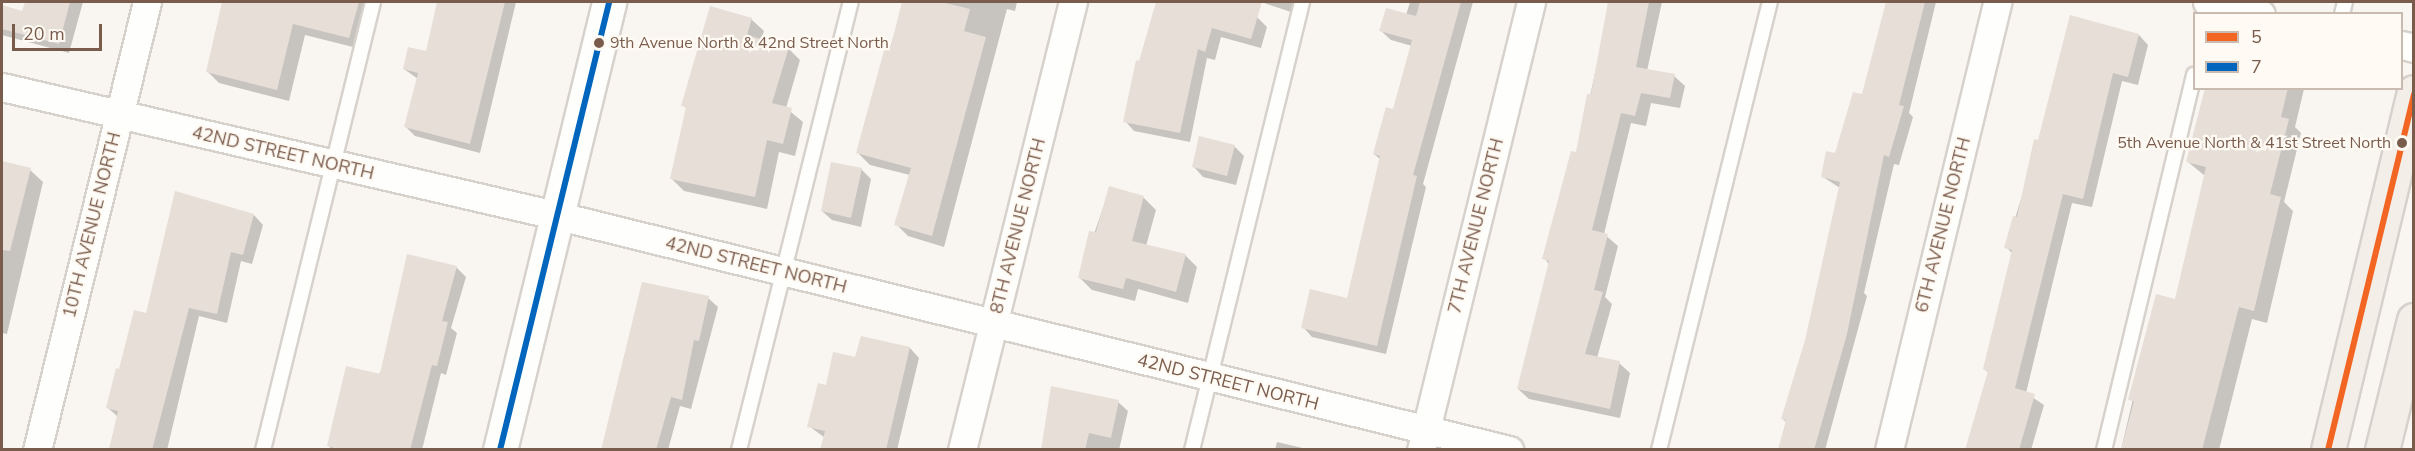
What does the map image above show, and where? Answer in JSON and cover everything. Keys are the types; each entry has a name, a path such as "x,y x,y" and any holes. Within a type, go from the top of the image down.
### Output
{"main road":[{"path":"2328,450 2414,92"},
{"path":"2382,450 2405,389 2414,320"}],"street":[{"name":"10TH AVENUE NORTH","path":"37,450 147,2"},
{"path":"500,450 555,215 609,2"},
{"name":"8TH AVENUE NORTH","path":"962,450 1073,2"},
{"name":"7TH AVENUE NORTH","path":"1423,440 1531,2"},
{"name":"6TH AVENUE NORTH","path":"1889,450 1997,2"},
{"path":"2210,5 2250,12"},
{"name":"42ND STREET NORTH","path":"2,87 119,116 555,215 1209,377 1423,440 1509,450"}],"lane":[{"path":"262,450 373,2"},
{"path":"740,450 851,2"},
{"path":"1192,450 1302,2"},
{"path":"1659,450 1770,2"},
{"path":"2104,450 2193,79"}],"building":[{"path":"25,2 70,2 59,44 2,29 2,5 22,11"},
{"path":"222,2 359,2 349,38 293,24 277,90 206,72"},
{"path":"437,2 505,2 470,144 404,127 418,73 403,69 408,47 426,51"},
{"path":"902,2 941,2 970,9 964,31 986,37 932,236 894,225 911,168 856,153 885,47 890,49"},
{"path":"1156,2 1262,2 1251,39 1212,28 1205,52 1198,49 1180,133 1123,122 1136,60 1139,61"},
{"path":"1420,2 1461,2 1413,175 1417,176 1377,346 1301,328 1310,289 1347,298 1380,156 1373,154 1386,107 1393,109 1412,40 1379,31 1386,8 1416,16"},
{"path":"1608,2 1649,2 1636,67 1675,74 1670,98 1641,93 1635,116 1621,113 1592,230 1608,234 1594,290 1603,292 1585,354 1620,361 1610,409 1517,389 1549,261 1542,259 1571,151 1576,152 1587,94 1591,94"},
{"path":"1886,2 1925,2 1899,105 1904,106 1889,157 1884,155 1847,334 1814,450 1778,450 1786,420 1781,419 1805,340 1840,182 1821,177 1826,151 1835,153 1853,92 1862,94"},
{"path":"710,6 752,18 747,35 789,47 772,103 792,108 783,144 767,140 755,197 670,179 686,107 681,106"},
{"path":"2070,15 2139,34 2128,77 2113,73 2083,199 2063,194 2015,388 2035,394 2019,450 1965,450 1988,371 1983,369 2012,250 2004,248 2013,216 2017,217 2034,139 2038,140"},
{"path":"2204,90 2288,90 2281,117 2289,119 2270,194 2281,197 2254,311 2239,307 2202,450 2121,450 2134,401 2128,400 2156,294 2175,299 2206,167 2186,162"},
{"path":"1199,136 1235,145 1227,176 1192,167"},
{"path":"2,161 31,168 10,251 2,250"},
{"path":"831,162 862,168 851,218 821,211"},
{"path":"1109,186 1144,196 1132,241 1186,254 1176,292 1126,278 1123,289 1078,278 1089,231 1096,232"},
{"path":"175,191 254,214 243,255 231,252 217,314 189,308 152,450 109,450 118,411 106,408 116,368 119,369 134,310 146,313"},
{"path":"407,254 457,266 442,321 448,322 437,366 432,365 410,450 341,450 327,446 346,366 380,374"},
{"path":"642,282 709,296 699,341 694,340 682,400 671,397 656,450 601,450"},
{"path":"861,336 910,347 886,450 820,450 825,431 807,427 818,383 826,385 833,352 855,357"},
{"path":"1051,386 1119,400 1111,438 1089,433 1085,450 1041,450"}],"transit line":[{"name":"7","path":"500,450 609,2"},
{"name":"5","path":"2328,450 2414,94"}],"place":[{"name":"9th Avenue North & 42nd Street North","path":"599,43"},
{"name":"5th Avenue North & 41st Street North","path":"2402,143"}]}
